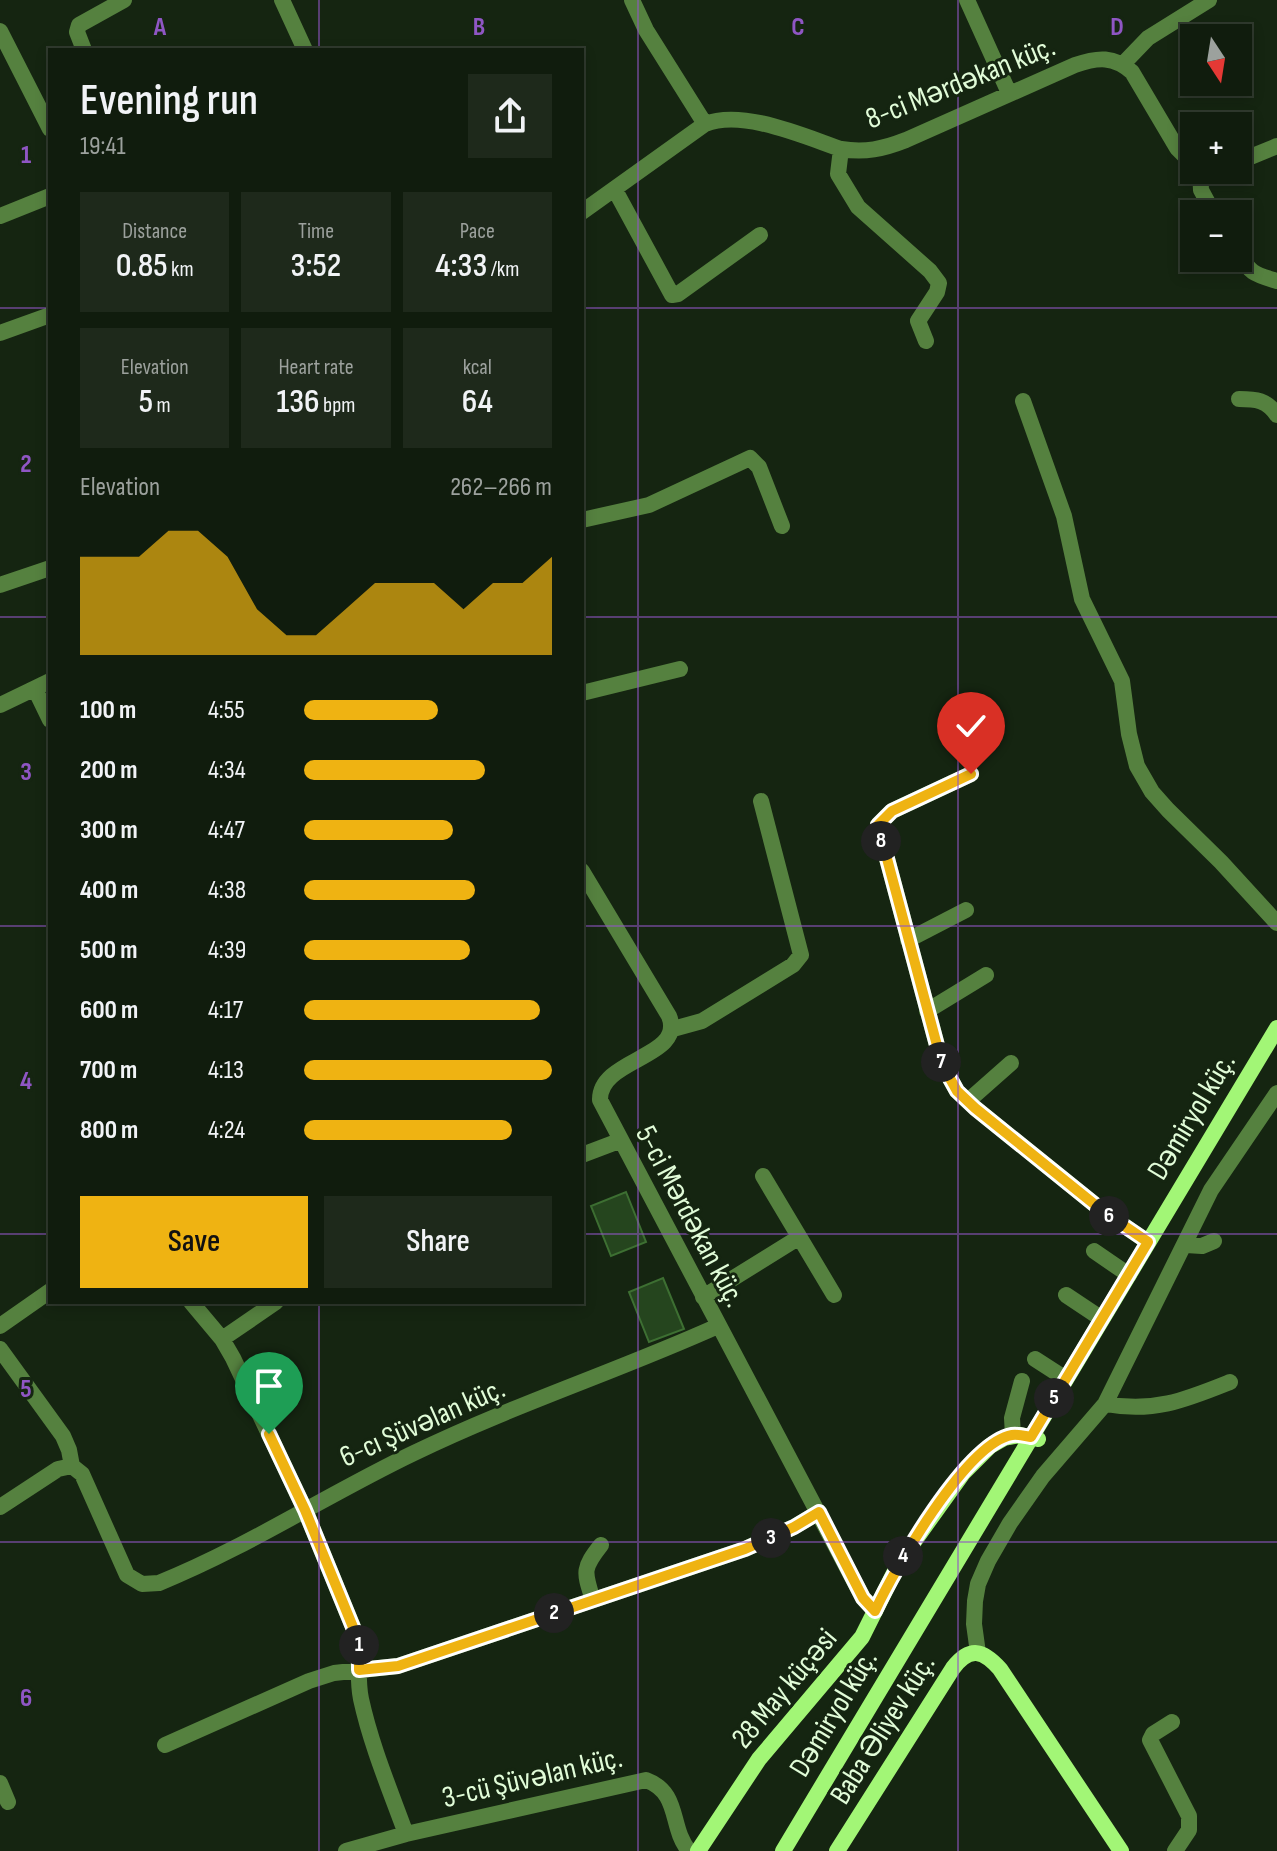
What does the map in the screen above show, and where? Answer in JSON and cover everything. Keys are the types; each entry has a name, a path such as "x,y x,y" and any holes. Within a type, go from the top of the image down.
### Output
{"main road":[{"name":"Dəmiryol küç.","path":"783,1851 1035,1438 1066,1379 1277,1028"},
{"path":"792,1851 1035,1438 1277,1044"},
{"path":"1013,1435 1035,1438"},
{"name":"28 May küçəsi","path":"698,1851 781,1731 852,1651 900,1561 963,1473 990,1446 1013,1435"},
{"name":"Baba Əliyev küç.","path":"837,1851 953,1668 960,1660 978,1653 986,1655 1000,1669 1121,1851"}],"street":[{"path":"83,48 79,39 79,25 124,0"},
{"path":"282,0 304,48"},
{"path":"632,0 646,30 705,124"},
{"path":"967,0 1009,93"},
{"path":"1180,151 1132,72 1123,64 1148,38 1209,0"},
{"path":"0,31 48,125"},
{"name":"8-ci Mərdəkan küç.","path":"584,211 705,124 727,118 748,120 841,149 867,151 891,146 1092,59 1114,60 1123,64"},
{"path":"1252,156 1277,146"},
{"path":"841,149 838,174 858,207 930,271 939,283 937,292 918,321 926,341"},
{"path":"615,190 672,295 678,294 760,235"},
{"path":"0,216 48,197"},
{"path":"1252,272 1277,281"},
{"path":"0,333 48,316"},
{"path":"1239,399 1263,400 1277,415"},
{"path":"1023,401 1064,516 1082,599 1122,681 1137,766 1152,792 1168,810 1277,923"},
{"path":"584,520 658,502 750,458 759,467 782,526"},
{"path":"0,585 48,569"},
{"path":"584,693 680,669"},
{"path":"0,705 43,685 48,710"},
{"path":"971,774 892,811 878,825 942,1064 957,1091 968,1101 1104,1212 1148,1242"},
{"path":"584,874 669,1016 673,1029 702,1021 793,965 801,955 761,801"},
{"path":"908,940 966,910"},
{"path":"927,1011 986,975"},
{"name":"5-ci Mərdəkan küç.","path":"673,1029 662,1044 612,1075 603,1084 600,1100 863,1598 875,1611"},
{"path":"968,1101 1011,1063"},
{"name":"Dəmiryol küç.","path":"978,1653 975,1601 978,1584 988,1561 1043,1476 1105,1404 1211,1190 1277,1093"},
{"path":"584,1154 619,1141"},
{"path":"763,1176 834,1295"},
{"path":"703,1297 798,1238"},
{"path":"1186,1245 1202,1246 1214,1241"},
{"path":"1094,1251 1129,1275"},
{"path":"0,1326 48,1292"},
{"path":"1066,1295 1102,1319"},
{"path":"193,1304 222,1339 305,1510 355,1632 365,1718 406,1834"},
{"path":"222,1339 273,1304"},
{"name":"6-cı Şüvəlan küç.","path":"0,1349 63,1436 72,1466 82,1474 123,1569 134,1581 150,1585 170,1579 451,1436 718,1326"},
{"path":"1035,1359 1066,1379"},
{"path":"1013,1435 1012,1418 1022,1381"},
{"path":"1105,1404 1154,1408 1230,1382"},
{"path":"0,1507 58,1469 72,1466"},
{"path":"165,1745 309,1681 334,1673 398,1666 772,1538 819,1512"},
{"path":"593,1600 585,1571 587,1563 601,1545"},
{"path":"1172,1722 1153,1734 1150,1740 1189,1816 1189,1830 1175,1851"},
{"name":"3-cü Şüvəlan küç.","path":"346,1851 406,1834 646,1780 664,1789 689,1851"},
{"path":"0,1783 8,1802"}],"building":[{"path":"626,1192 646,1242 611,1256 591,1206"},
{"path":"663,1278 684,1329 649,1342 629,1292"}],"route":[{"path":"269,1434 305,1510 355,1632 359,1646 359,1670 398,1666 745,1549 819,1512 863,1598 875,1611 900,1561 963,1473 990,1446 1004,1438 1013,1435 1031,1437 1148,1242 1104,1212 975,1108 957,1091 942,1064 878,825 892,811 971,774"}]}
